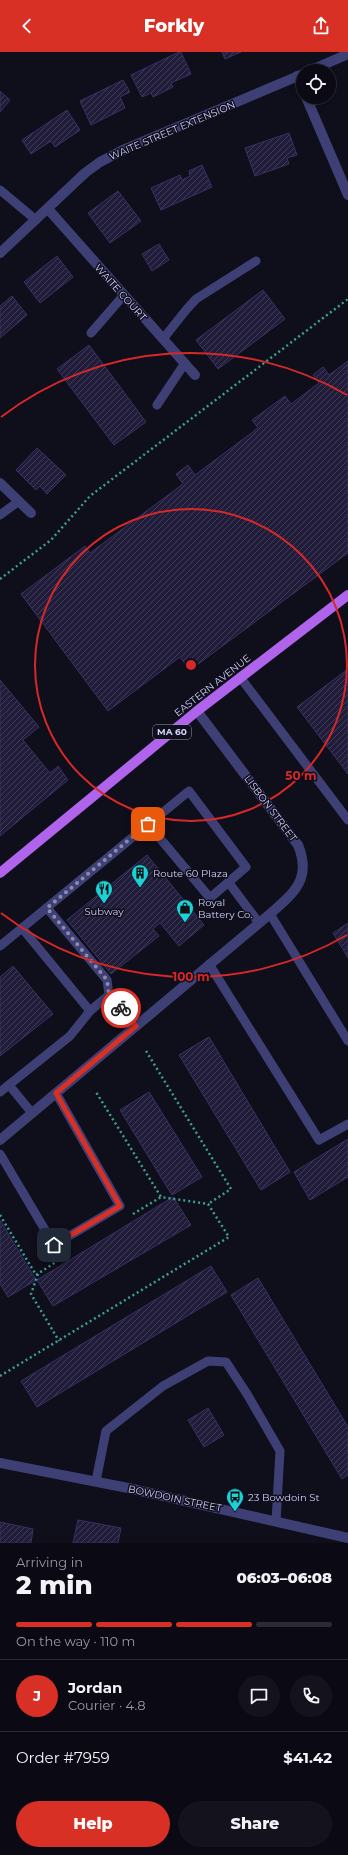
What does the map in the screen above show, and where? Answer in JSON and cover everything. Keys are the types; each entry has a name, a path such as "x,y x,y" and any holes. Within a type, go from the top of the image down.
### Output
{"main road":[{"name":"EASTERN AVENUE","path":"0,873 197,711 348,595"}],"street":[{"path":"325,64 348,54"},
{"name":"WAITE STREET EXTENSION","path":"0,253 85,173 106,158 296,77"},
{"path":"309,104 348,195"},
{"name":"WAITE COURT","path":"48,209 195,375"},
{"path":"0,483 31,513"},
{"name":"LISBON STREET","path":"0,1140 270,914 298,888 303,866 301,852 295,839 197,711"},
{"name":"BOWDOIN STREET","path":"0,1463 96,1482 348,1538"}],"lane":[{"path":"0,190 36,220"},
{"path":"163,339 196,299 256,261"},
{"path":"91,333 124,295"},
{"path":"157,405 184,363"},
{"path":"0,515 19,501"},
{"path":"240,678 348,820"},
{"path":"0,946 148,824 189,791 246,867 210,898 148,824"},
{"path":"229,883 259,923"},
{"path":"47,908 107,980 109,995 136,1026"},
{"path":"270,914 348,1041"},
{"path":"22,928 90,1011"},
{"path":"209,964 319,1140 348,1124"},
{"path":"0,1092 70,1036 90,1011 109,995"},
{"path":"9,1085 32,1113"},
{"path":"0,1154 54,1245 120,1206 56,1093"},
{"path":"96,1482 106,1431 163,1386 208,1361 226,1362 280,1451 276,1521"}],"path":[{"path":"0,579 50,540 79,507 94,493 348,298"},
{"path":"96,1092 161,1197 208,1204 231,1189 146,1051"},
{"path":"0,1376 229,1237 208,1204"},
{"path":"38,1274 30,1294 59,1340"}],"building":[{"path":"181,52 191,74 171,83 173,87 153,97 151,93 142,97 131,75"},
{"path":"222,52 241,52 225,59"},
{"path":"123,80 130,92 120,97 125,108 91,125 80,101"},
{"path":"0,91 10,100 0,112"},
{"path":"67,110 80,130 55,147 51,141 31,154 22,140"},
{"path":"289,133 297,155 287,158 289,164 255,176 245,148"},
{"path":"202,165 212,187 161,210 151,188 180,175 182,180 190,176 189,171"},
{"path":"118,191 141,221 110,243 88,213"},
{"path":"159,244 169,260 152,271 142,254"},
{"path":"57,256 73,277 40,303 24,282"},
{"path":"263,290 285,319 218,369 196,340"},
{"path":"12,296 27,315 0,338 0,306"},
{"path":"89,345 146,422 114,445 57,369"},
{"path":"348,361 348,553 190,670 180,657 108,711 21,594 85,546 90,553 183,484 176,474 188,465 195,475 258,428 252,420 285,396 291,404 319,383 313,375 323,367 329,375"},
{"path":"37,448 66,475 47,494 40,486 36,490 16,470"},
{"path":"348,669 348,774 297,707"},
{"path":"0,680 39,727 23,740 50,773 58,766 68,780 0,836"},
{"name":"Route 60 Plaza","path":"147,855 204,925 179,946 160,923 153,929 159,936 111,974 67,920"},
{"path":"348,923 348,958 333,933"},
{"path":"13,966 53,1014 0,1056 0,977"},
{"path":"209,1037 290,1172 261,1190 179,1055"},
{"path":"149,1092 202,1177 172,1195 120,1110"},
{"path":"348,1139 348,1177 310,1200 294,1172"},
{"path":"173,1197 191,1225 53,1306 37,1280"},
{"path":"0,1220 36,1280 8,1297 0,1284"},
{"path":"211,1266 227,1292 37,1407 21,1381"},
{"path":"258,1278 348,1427 348,1475 342,1479 231,1295"},
{"path":"208,1408 224,1435 204,1447 188,1420"},
{"path":"78,1520 121,1528 118,1543 73,1543"},
{"path":"0,1522 33,1529 31,1543 0,1543"}],"way so far":[{"path":"121,1008 109,995 107,980 47,908 148,824"}],"place":[{"name":"Route 60 Plaza","path":"140,888"},
{"name":"Subway","path":"104,904"},
{"name":"Royal Battery Co.","path":"185,923"},
{"name":"23 Bowdoin St","path":"235,1512"}],"route":[{"path":"54,1245 120,1206 56,1093 136,1026 121,1008"}]}
